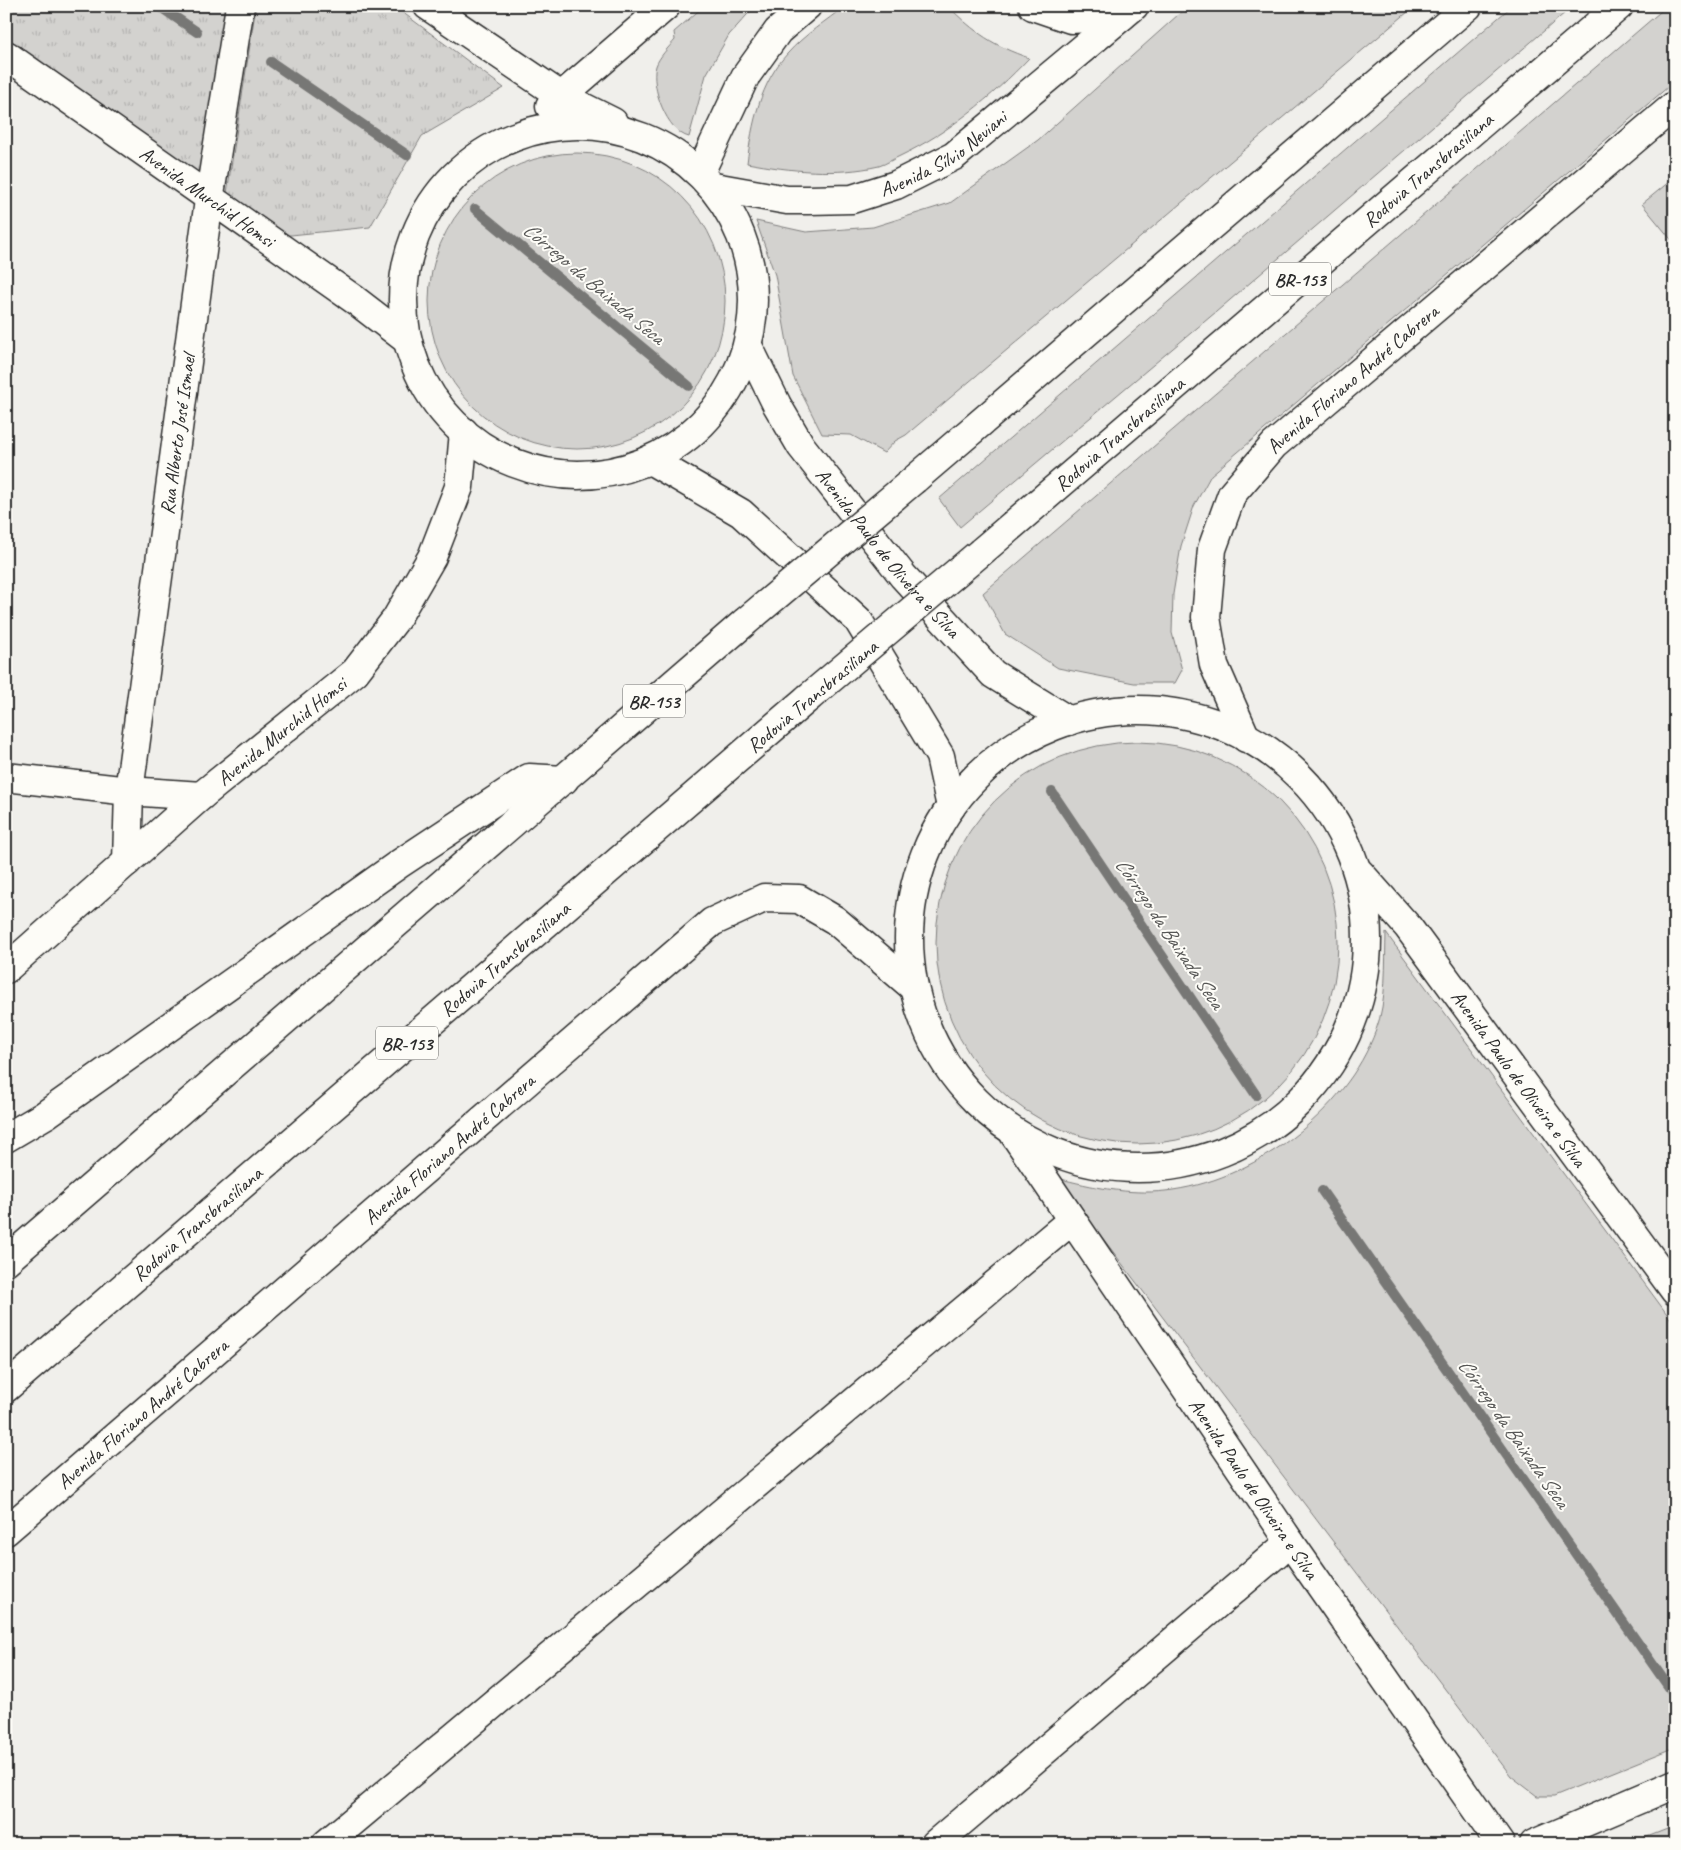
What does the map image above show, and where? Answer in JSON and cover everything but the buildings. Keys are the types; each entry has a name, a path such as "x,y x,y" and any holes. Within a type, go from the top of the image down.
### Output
{"main road":[{"name":"Rua Alberto José Ismael","path":"127,862 129,791 209,200 240,6"},
{"path":"428,6 561,96 671,150 707,180 734,218 751,262 754,319 748,346 738,376 717,408 701,426 677,445 650,460 623,469 595,474 567,475 512,462 486,449 464,432 438,406 419,375 407,340 403,313 404,276 407,257 416,231 428,207 445,184 465,165 488,149 512,137 539,129 566,125 602,126 636,134"},
{"path":"512,137 666,6"},
{"path":"707,180 745,76 778,31 807,6"},
{"path":"1033,6 1071,19 1128,11"},
{"name":"BR-153","path":"6,1261 745,622 1468,6"},
{"name":"Rodovia Transbrasiliana","path":"6,1388 808,698 1620,6"},
{"name":"Avenida Sílvio Neviani","path":"707,180 787,200 852,199 896,185 954,156 1128,11"},
{"name":"Avenida Murchid Homsi","path":"6,55 209,200 355,300 407,340"},
{"name":"Avenida Floriano André Cabrera","path":"1246,738 1214,664 1206,617 1212,549 1232,494 1274,445 1675,105"},
{"name":"Avenida Paulo de Oliveira e Silva","path":"748,346 777,405 801,446 903,576 994,674 1069,721"},
{"name":"Avenida Murchid Homsi","path":"6,969 201,796 355,672 396,619 432,557 458,487 464,432"},
{"path":"650,460 742,513 858,620 940,756 951,807"},
{"path":"1141,711 1177,714 1212,723 1246,738 1276,757 1303,780 1326,807 1344,838 1357,870 1365,905 1368,940 1365,975 1357,1010 1344,1042 1325,1072 1303,1099 1276,1122 1246,1141 1214,1155 1180,1164 1145,1168 1109,1166 1074,1159 1041,1146 1010,1129 983,1107 959,1081 939,1052 924,1020 913,987 909,949 910,921 918,875 932,840 951,807 974,778 1003,754 1035,735 1069,721 1105,713 1141,711"},
{"path":"6,777 129,791 201,796"},
{"path":"6,1138 45,1115 399,864 529,778 564,780"},
{"name":"Avenida Paulo de Oliveira e Silva","path":"1357,870 1408,927 1675,1291"},
{"name":"Avenida Floriano André Cabrera","path":"6,1531 712,922 764,898 798,900 835,920 913,987"},
{"name":"Avenida Paulo de Oliveira e Silva","path":"1010,1129 1290,1542 1500,1844"},
{"path":"326,1844 1072,1220"},
{"path":"934,1844 1290,1542"},
{"path":"1534,1844 1675,1784"}],"green space":[{"path":"6,6 226,6 200,185 6,40"},
{"path":"256,6 394,6 504,88 422,136 370,227 271,237 225,206"},
{"path":"704,6 755,6 729,35 706,75 689,137 674,127 667,118 658,96 655,75 656,66 664,52 675,40 674,32"},
{"path":"845,6 948,6 967,24 986,38 1005,49 1029,58 1000,87 969,113 918,147 882,165 830,172 797,170 747,163 755,119 770,77 794,46"},
{"path":"1188,6 1415,6 906,435 895,441 884,453 851,435 822,434 793,376 775,275 756,221 806,232 873,227 950,203 1038,140"},
{"path":"1512,6 1573,6 1216,312 960,527 939,499"},
{"path":"1667,6 1675,6 1675,81 1211,475 1194,506 1181,546 1173,594 1172,633 1182,670 1175,683 1134,683 1058,668 1005,634 983,593"},
{"path":"577,153 606,156 647,171 671,187 691,207 707,231 718,258 722,272 725,301 722,330 707,371 691,395 671,415 647,431 620,442 606,446 577,449 548,446 507,431 483,415 463,395 447,371 436,344 432,330 429,301 432,272 447,231 463,207 483,187 507,171 534,160 548,156"},
{"path":"1675,177 1675,243 1674,243 1642,204"},
{"path":"1137,742 1176,746 1214,757 1249,776 1279,801 1304,831 1323,866 1334,904 1338,943 1334,982 1323,1020 1304,1055 1279,1085 1249,1110 1214,1129 1176,1140 1137,1144 1098,1140 1060,1129 1025,1110 995,1085 970,1055 951,1020 940,982 936,943 940,904 951,866 970,831 995,801 1025,776 1060,757 1098,746"},
{"path":"1386,933 1675,1325 1675,1747 1554,1796 1537,1796 1511,1776 1057,1178 1124,1191 1165,1191 1198,1185 1230,1174 1262,1158 1291,1138 1319,1115 1342,1089 1362,1060 1376,1030 1384,995"},
{"path":"1675,1826 1675,1844 1629,1844"}],"waterway":[{"name":"Córrego da Baixada Seca","path":"159,6 197,32"},
{"name":"Córrego da Baixada Seca","path":"271,62 407,155"},
{"name":"Córrego da Baixada Seca","path":"475,209 689,386"},
{"name":"Córrego da Baixada Seca","path":"1052,792 1256,1095"},
{"name":"Córrego da Baixada Seca","path":"1322,1191 1675,1696"}]}
